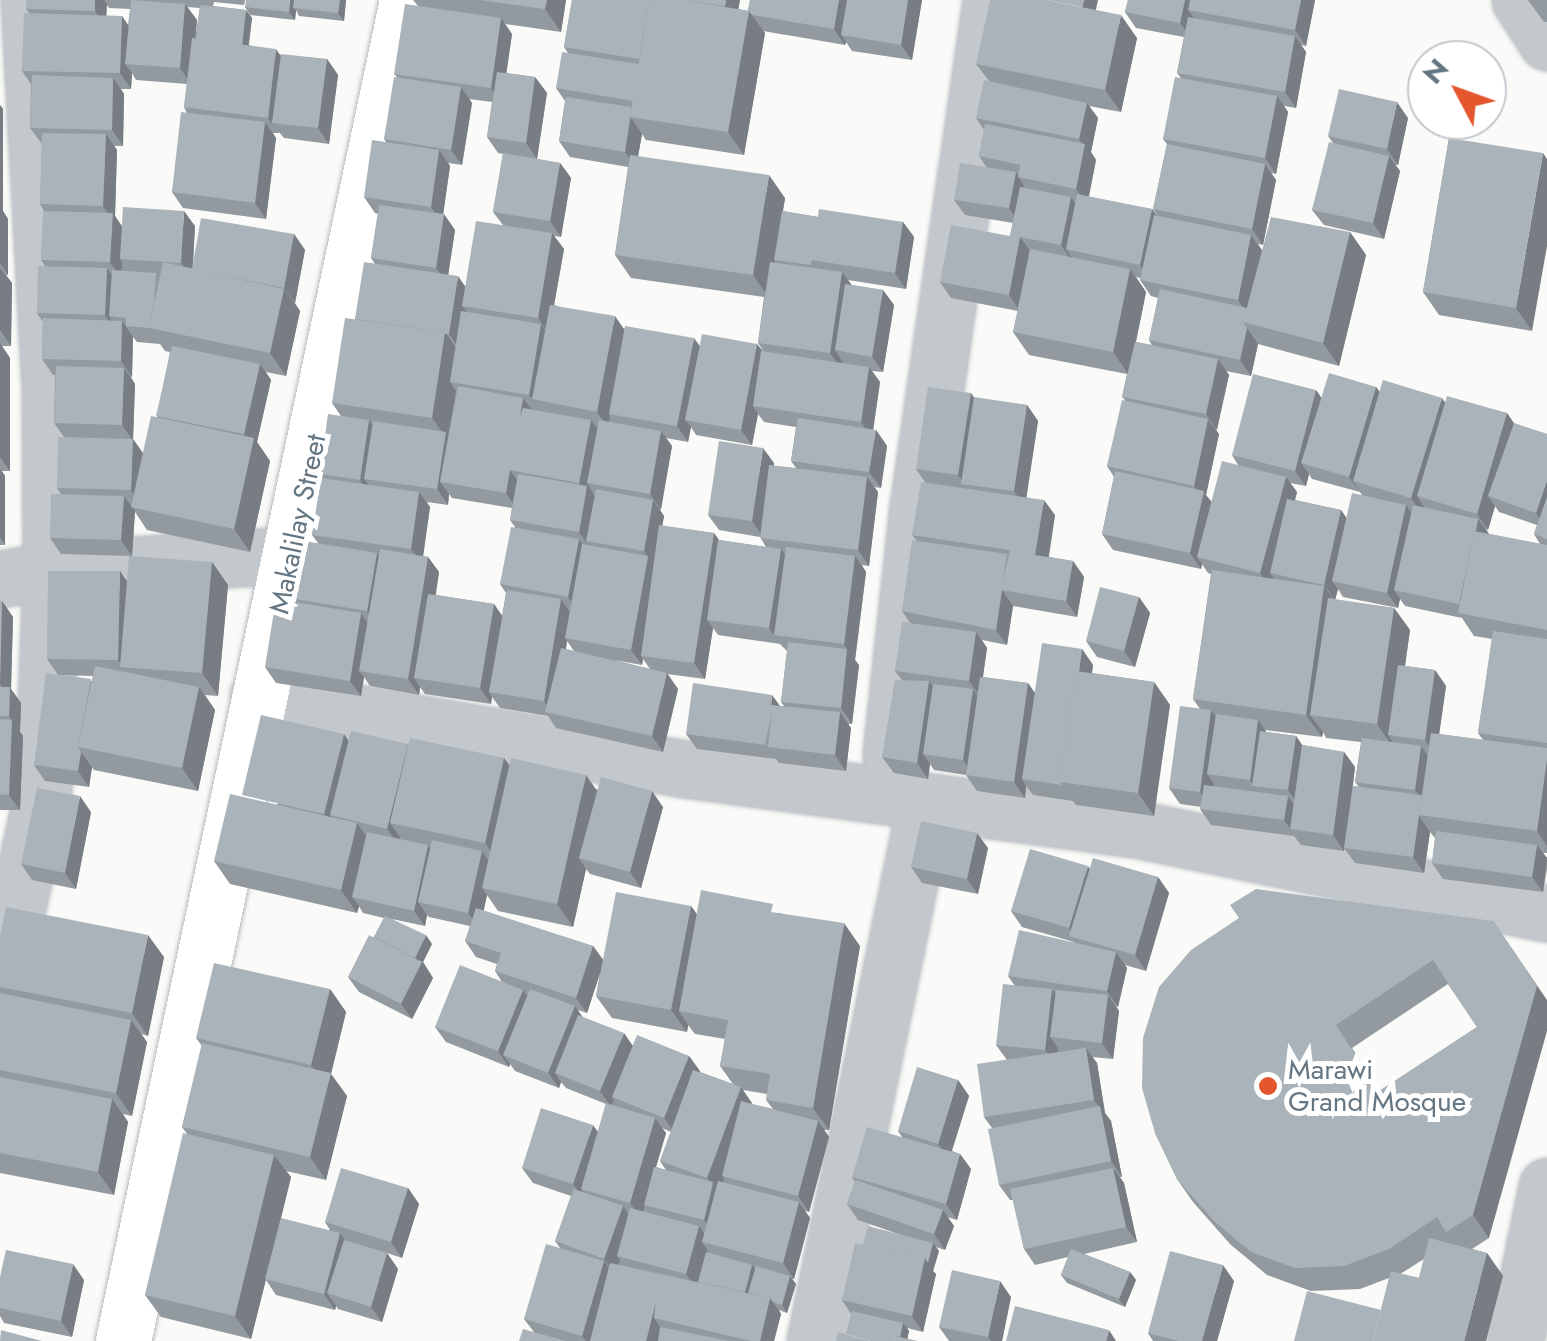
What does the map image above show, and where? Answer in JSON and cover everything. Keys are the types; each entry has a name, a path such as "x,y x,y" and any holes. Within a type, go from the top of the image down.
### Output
{"main road":[{"name":"Makalilay Street","path":"122,1341 258,696 292,555 406,0"}],"street":[{"path":"0,984 43,791 50,702 26,574 50,393 29,0"},
{"path":"815,1341 906,801 918,507 991,0"},
{"path":"1520,0 1547,42"},
{"path":"26,574 292,555"},
{"path":"258,696 684,769 1146,831 1547,914"},
{"path":"1515,1341 1547,1186"}],"building":[{"path":"27,0 95,0 95,11 26,9"},
{"path":"131,0 185,4 180,68 125,64"},
{"path":"246,0 290,0 289,12 245,7"},
{"path":"294,0 340,0 338,13 293,8"},
{"path":"480,0 547,0 545,9"},
{"path":"572,0 649,0 639,59 564,47"},
{"path":"649,0 684,0 749,11 728,132 630,117"},
{"path":"684,0 726,0 725,6"},
{"path":"750,0 839,0 834,29 752,15 749,11 747,14"},
{"path":"847,0 908,0 901,45 841,35"},
{"path":"990,0 1046,0 1121,15 1105,90 976,64"},
{"path":"1046,0 1084,0 1082,7"},
{"path":"1128,0 1185,0 1180,23 1125,12"},
{"path":"1190,0 1301,0 1295,30 1188,10"},
{"path":"405,4 501,18 491,88 394,74"},
{"path":"200,5 246,10 242,45 196,39"},
{"path":"24,13 122,16 120,73 22,71"},
{"path":"1188,17 1295,36 1285,92 1177,73"},
{"path":"192,38 276,49 268,118 184,107"},
{"path":"562,52 639,64 633,101 556,88"},
{"path":"281,54 327,59 318,128 272,123"},
{"path":"497,72 535,77 526,143 487,137"},
{"path":"32,75 113,78 112,130 30,128"},
{"path":"394,77 461,87 451,150 384,139"},
{"path":"1175,77 1277,96 1265,158 1163,139"},
{"path":"984,80 1087,103 1079,139 976,118"},
{"path":"1339,89 1397,102 1387,149 1328,136"},
{"path":"566,97 631,107 625,152 559,141"},
{"path":"181,112 265,122 255,203 172,192"},
{"path":"985,124 1085,144 1076,189 1018,177 1020,165 979,156"},
{"path":"42,133 106,134 103,206 40,204"},
{"path":"372,140 439,150 431,207 364,197"},
{"path":"1449,140 1543,153 1516,308 1423,292"},
{"path":"1329,142 1389,156 1373,223 1312,210"},
{"path":"1167,144 1265,164 1252,229 1153,209"},
{"path":"503,153 560,163 550,221 493,212"},
{"path":"630,155 769,175 753,275 615,255"},
{"path":"960,163 1016,172 1009,208 954,200"},
{"path":"1020,187 1071,197 1061,245 1020,237 1009,295 940,282 951,225 1010,236"},
{"path":"1077,194 1152,209 1140,265 1066,249"},
{"path":"379,205 444,214 436,268 371,258"},
{"path":"123,207 184,211 181,263 120,259"},
{"path":"819,209 903,222 895,273 811,260"},
{"path":"43,211 113,213 110,262 41,260"},
{"path":"782,211 818,217 811,265 774,260"},
{"path":"1154,215 1251,235 1238,300 1140,280"},
{"path":"1271,217 1350,232 1323,343 1243,322"},
{"path":"201,218 294,234 284,288 192,269"},
{"path":"476,221 552,233 538,318 462,306"},
{"path":"1030,249 1130,269 1113,352 1013,332"},
{"path":"163,262 284,289 270,353 149,328"},
{"path":"364,262 458,276 449,334 355,319"},
{"path":"770,262 842,272 830,353 758,343"},
{"path":"38,266 107,268 105,315 37,313"},
{"path":"112,270 156,273 149,328 126,326 126,318 109,316"},
{"path":"845,284 883,290 872,357 835,350"},
{"path":"1160,289 1247,308 1240,360 1149,340"},
{"path":"550,305 615,316 597,412 532,399"},
{"path":"461,311 541,324 529,395 450,382"},
{"path":"43,318 122,321 121,361 42,359"},
{"path":"345,318 445,332 432,418 332,403"},
{"path":"625,326 694,338 677,426 609,414"},
{"path":"702,334 757,344 741,430 685,420"},
{"path":"1135,342 1218,359 1206,414 1122,397"},
{"path":"172,346 260,364 244,434 156,416"},
{"path":"761,351 869,367 861,422 753,406"},
{"path":"56,366 124,368 122,425 54,423"},
{"path":"1329,373 1376,387 1349,477 1301,463"},
{"path":"1253,374 1316,390 1295,471 1232,455"},
{"path":"1383,380 1442,398 1411,498 1353,481"},
{"path":"458,386 523,398 520,416 523,408 591,420 579,483 510,470 506,493 440,482"},
{"path":"928,387 971,393 958,475 916,469"},
{"path":"1447,396 1507,413 1477,514 1417,496"},
{"path":"974,397 1027,405 1014,491 961,484"},
{"path":"1122,400 1208,419 1194,486 1107,466"},
{"path":"328,414 369,420 360,480 320,474"},
{"path":"151,416 254,438 234,529 131,507"},
{"path":"798,418 876,430 869,472 791,461"},
{"path":"599,420 661,431 650,494 587,483"},
{"path":"373,421 446,432 437,489 364,479"},
{"path":"1514,423 1547,434 1547,481 1536,513 1488,496"},
{"path":"58,437 133,439 131,490 57,488"},
{"path":"719,441 763,448 752,521 708,515"},
{"path":"1222,461 1286,477 1260,573 1197,557"},
{"path":"769,465 867,477 858,550 760,538"},
{"path":"1115,471 1204,491 1190,553 1102,534"},
{"path":"518,474 587,486 579,532 510,520"},
{"path":"321,478 419,492 411,549 312,535"},
{"path":"921,482 1044,500 1035,555 1073,561 1066,601 1002,590 996,630 902,611 912,540 1007,554 1002,584 1010,550 912,535"},
{"path":"596,489 653,500 644,551 586,541"},
{"path":"1352,493 1406,505 1387,593 1332,581"},
{"path":"51,494 124,496 121,540 50,538"},
{"path":"1547,497 1547,539 1534,534"},
{"path":"1287,499 1341,510 1324,585 1270,573"},
{"path":"1413,505 1478,519 1459,604 1394,590"},
{"path":"659,525 714,533 694,663 641,656"},
{"path":"511,527 579,539 568,597 500,584"},
{"path":"1474,531 1547,545 1547,630 1458,613"},
{"path":"298,540 377,553 367,611 289,598"},
{"path":"718,540 781,549 769,628 707,620"},
{"path":"582,544 648,556 631,650 565,638"},
{"path":"786,547 855,556 844,644 774,635"},
{"path":"380,549 428,557 408,679 359,671"},
{"path":"129,556 212,562 202,673 120,667"},
{"path":"1212,570 1324,586 1306,715 1193,699"},
{"path":"48,571 120,571 118,660 47,659"},
{"path":"1100,587 1139,597 1124,651 1086,641"},
{"path":"507,590 561,599 544,701 489,692"},
{"path":"428,594 494,604 480,688 414,678"},
{"path":"1328,598 1394,608 1377,724 1310,715"},
{"path":"276,599 361,613 350,681 265,667"},
{"path":"0,601 2,601 0,684"},
{"path":"902,622 976,632 969,681 895,671"},
{"path":"1493,631 1547,639 1547,743 1478,733"},
{"path":"788,642 847,649 841,708 781,702"},
{"path":"1042,643 1082,649 1062,785 1022,779"},
{"path":"561,648 667,673 652,736 545,712"},
{"path":"1398,665 1435,670 1425,740 1388,735"},
{"path":"95,666 199,687 182,768 78,747"},
{"path":"1076,671 1154,682 1138,793 1060,782"},
{"path":"46,673 91,679 78,747 78,771 34,765"},
{"path":"980,677 1028,683 1014,782 966,775"},
{"path":"895,680 929,681 917,763 882,757"},
{"path":"693,683 772,695 771,705 840,712 835,755 768,747 772,711 765,745 686,734"},
{"path":"933,684 973,689 963,760 923,754"},
{"path":"0,687 10,687 9,716 0,716"},
{"path":"1180,706 1211,710 1200,792 1169,788"},
{"path":"1216,714 1258,720 1250,780 1207,774"},
{"path":"261,715 344,734 324,814 242,795"},
{"path":"0,719 12,720 9,795 0,794"},
{"path":"351,731 408,744 387,829 330,815"},
{"path":"1260,731 1296,736 1288,790 1252,786"},
{"path":"1431,733 1547,748 1537,831 1419,815"},
{"path":"410,738 504,758 485,843 390,823"},
{"path":"1362,738 1421,746 1415,790 1355,782"},
{"path":"1302,745 1344,752 1333,835 1290,829"},
{"path":"511,758 586,775 557,904 482,888"},
{"path":"601,777 652,791 630,872 579,858"},
{"path":"1204,785 1288,796 1284,820 1200,809"},
{"path":"1353,786 1422,795 1413,857 1344,848"},
{"path":"37,788 80,796 65,873 21,864"},
{"path":"230,794 357,823 341,890 214,861"},
{"path":"921,821 977,833 967,879 911,867"},
{"path":"1436,831 1537,845 1532,877 1432,863"},
{"path":"367,832 428,845 414,911 352,897"},
{"path":"432,840 482,851 468,913 418,902"},
{"path":"1030,849 1088,866 1069,928 1011,911"},
{"path":"1093,858 1158,877 1135,955 1069,936"},
{"name":"Marawi Grand Mosque","path":"1256,889 1493,921 1537,986 1473,1215 1446,1232 1437,1217 1389,1249 1344,1266 1295,1268 1251,1252 1214,1221 1177,1179 1155,1133 1142,1088 1143,1038 1159,987 1191,950 1239,918 1230,905","holes":["1433,960 1477,1027 1379,1091 1336,1025"]},
{"path":"701,890 773,904 771,912 844,923 813,1108 766,1100 770,1074 720,1066 728,1020 679,1011"},
{"path":"616,892 691,906 671,1010 596,996"},
{"path":"6,907 148,935 132,1013 0,987 0,937"},
{"path":"476,908 593,946 576,998 495,971 501,953 465,941"},
{"path":"385,916 426,935 415,958 374,937"},
{"path":"1019,930 1116,952 1107,991 1008,976"},
{"path":"369,935 422,962 401,1004 348,977"},
{"path":"214,963 330,989 311,1065 196,1038"},
{"path":"460,965 523,990 498,1051 435,1027"},
{"path":"1003,984 1052,989 1045,1050 996,1045"},
{"path":"530,989 575,1006 548,1073 503,1055"},
{"path":"1056,990 1108,995 1102,1043 1050,1037"},
{"path":"0,993 131,1020 116,1093 0,1070"},
{"path":"578,1015 624,1033 600,1091 555,1073"},
{"path":"637,1035 689,1056 664,1118 612,1097"},
{"path":"202,1043 331,1073 310,1157 182,1127"},
{"path":"1086,1048 1094,1100 984,1117 977,1064"},
{"path":"917,1067 958,1080 938,1144 898,1131"},
{"path":"693,1070 741,1087 707,1178 660,1161"},
{"path":"0,1077 112,1099 98,1172 0,1153"},
{"path":"741,1101 818,1121 798,1196 722,1176"},
{"path":"606,1103 655,1118 630,1203 581,1189"},
{"path":"1100,1106 1111,1161 999,1185 988,1129"},
{"path":"541,1108 593,1125 573,1184 522,1168"},
{"path":"867,1127 960,1154 946,1204 852,1177"},
{"path":"183,1133 274,1155 235,1316 145,1295"},
{"path":"654,1167 713,1182 704,1220 644,1205"},
{"path":"341,1168 408,1188 391,1242 325,1222"},
{"path":"1113,1168 1126,1227 1024,1249 1010,1189"},
{"path":"856,1180 943,1210 934,1234 847,1204"},
{"path":"718,1181 799,1202 783,1263 702,1242"},
{"path":"574,1189 623,1206 604,1259 555,1241"},
{"path":"630,1208 699,1226 686,1274 617,1256"},
{"path":"281,1218 340,1233 324,1294 265,1279"},
{"path":"868,1226 933,1243 928,1263 925,1258 863,1245"},
{"path":"1429,1238 1487,1253 1464,1341 1373,1341 1391,1271 1419,1278"},
{"path":"344,1240 387,1253 371,1307 327,1293"},
{"path":"855,1243 925,1258 912,1316 842,1300"},
{"path":"546,1244 604,1261 582,1336 524,1319"},
{"path":"1071,1249 1130,1272 1119,1299 1061,1275"},
{"path":"6,1250 73,1264 61,1321 0,1308 0,1277"},
{"path":"1170,1251 1223,1265 1202,1341 1178,1341 1148,1333"},
{"path":"706,1252 752,1265 745,1292 698,1282"},
{"path":"610,1263 770,1298 760,1341 654,1318 656,1302 646,1341 590,1341"},
{"path":"756,1266 790,1276 782,1305 748,1293"},
{"path":"952,1270 1000,1281 988,1337 939,1327"},
{"path":"1307,1291 1381,1310 1373,1341 1294,1341"},
{"path":"1015,1306 1109,1330 1106,1341 1006,1341"},
{"path":"852,1311 903,1323 900,1337 895,1336 894,1341 871,1341 846,1334"},
{"path":"660,1327 729,1341 658,1341"},
{"path":"523,1329 566,1341 519,1341"},
{"path":"1,1330 42,1341 0,1341"},
{"path":"838,1332 871,1341 836,1341"}],"place":[{"name":"Marawi Grand Mosque","path":"1268,1086"}]}
